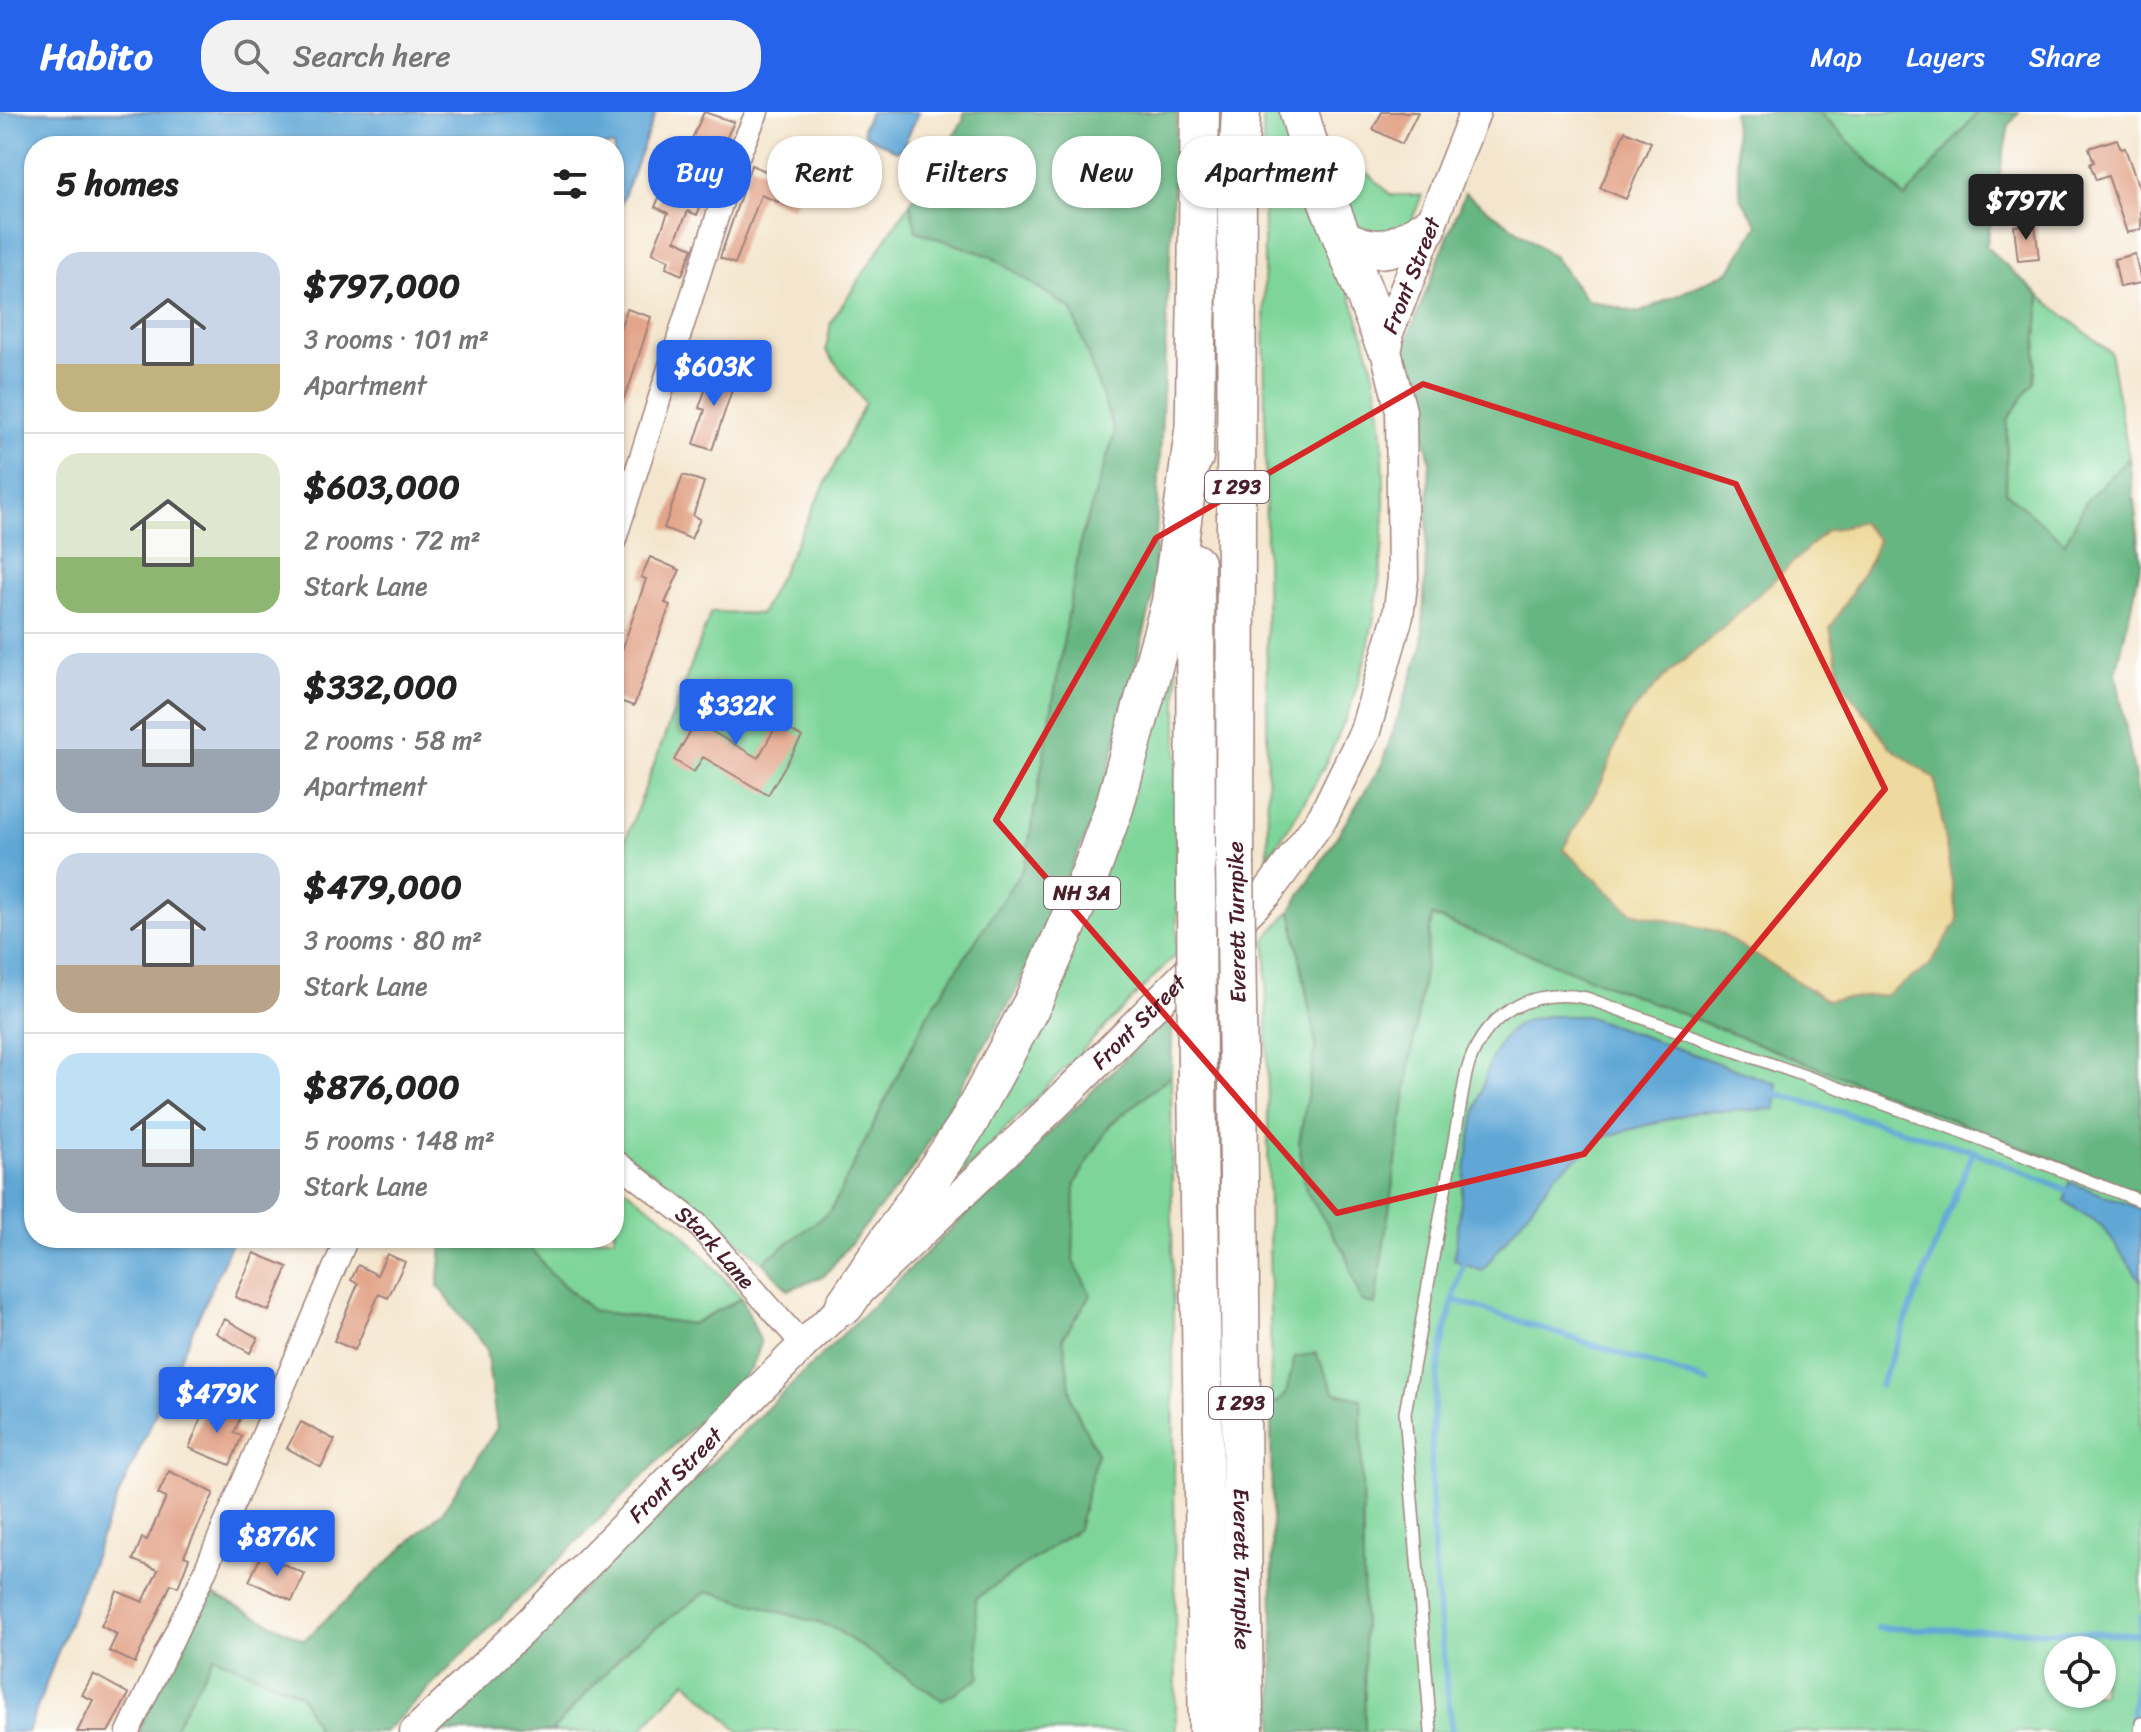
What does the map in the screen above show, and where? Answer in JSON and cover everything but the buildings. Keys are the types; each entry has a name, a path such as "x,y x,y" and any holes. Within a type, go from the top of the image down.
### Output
{"highway":[{"name":"Everett Turnpike","path":"1200,112 1194,431 1196,884 1208,1732"},
{"name":"Everett Turnpike","path":"1241,112 1237,183 1235,862 1244,1732"},
{"name":"NH 3A","path":"1299,112 1343,239 1384,343"},
{"path":"1343,239 1366,250 1400,246 1427,228"},
{"name":"NH 3A","path":"845,1305 967,1125 1033,1002 1090,874 1114,808 1171,602 1194,431"}],"main road":[{"name":"Front Street","path":"415,1732 520,1632 803,1345 1055,1105 1267,893 1323,817 1365,731 1398,616 1403,578 1401,411 1384,343 1475,112"}],"street":[{"path":"624,510 731,173 757,112"},
{"name":"Stark Lane","path":"624,1168 697,1224 803,1345"},
{"path":"128,1732 196,1590 343,1248"}],"lane":[{"path":"1431,1732 1405,1413 1466,1074 1483,1033 1506,1011 1528,1000 1553,994 1586,998 1954,1129 2141,1201"},
{"path":"2140,1732 2141,1723"}],"highlighted area":[{"path":"1423,384 1736,484 1885,789 1584,1154 1337,1213 996,820 1156,538"}],"green space":[{"path":"964,112 1177,112 1153,597 1100,804 1014,995 914,1167 824,1276 788,1290 763,1262 831,1210 928,1014 1025,865 1081,539 1115,433 1072,310 990,256 916,231 911,208 1036,208 1036,136 953,136 963,121"},
{"path":"1263,112 1283,112 1292,136 1263,136"},
{"path":"1733,112 1819,112 1905,198 1978,112 2019,112 2009,125 1986,247 2040,296 2034,382 2007,420 2006,492 2065,543 2087,500 2129,458 2141,562 2116,673 2141,813 2141,1194 1432,916 1375,1305 1361,1301 1345,1253 1306,1191 1299,1144 1316,1044 1291,910 1381,766 1422,647 1430,461 1404,348 1465,193 1554,257 1587,300 1639,313 1730,271 1758,225 1741,198","holes":["1871,559 1830,629 1842,683 1891,748 1935,779 1958,920 1827,1000 1717,931 1631,912 1563,849 1602,782 1627,719 1663,678 1725,626"]},
{"path":"1819,112 1978,112 1906,198"},
{"path":"1365,174 1391,195 1422,195 1409,227 1391,237 1345,222 1341,208 1365,208"},
{"path":"907,208 911,208 916,231 990,256 1072,310 1115,433 1081,539 1025,865 928,1014 831,1211 763,1262 689,1197 624,1153 624,844 711,612 761,614 865,403 826,350 831,322"},
{"path":"1264,208 1319,208 1358,316 1378,397 1384,483 1383,536 1371,634 1343,725 1298,813 1268,857"},
{"path":"2040,296 2110,352 2129,458 2087,500 2065,544 2006,493 2007,420 2034,382"},
{"path":"1166,668 1177,669 1177,953 927,1210"},
{"path":"1291,910 1316,1044 1299,1144 1306,1191 1345,1253 1362,1301 1375,1304 1432,916 2141,1194 2141,1732 1365,1732 1361,1399 1335,1393 1295,1357 1286,1394 1271,1407 1266,938"},
{"path":"1173,1012 1171,1075 1110,1125 1075,1183 1073,1261 1091,1295 1063,1337 1072,1402 1097,1453 1078,1529 975,1599 980,1678 942,1700 832,1627 708,1591 630,1646 551,1732 442,1732 617,1555"},
{"path":"1171,1075 1176,1732 740,1732 686,1681 639,1732 551,1732 630,1646 708,1591 832,1627 942,1700 975,1599 1078,1529 1097,1453 1072,1402 1063,1337 1091,1295 1073,1261 1075,1183 1110,1125"},
{"path":"624,1187 677,1227 742,1298 692,1324 593,1311 552,1275 531,1248 624,1248"},
{"path":"442,1248 531,1248 552,1275 593,1311 692,1324 742,1298 761,1343 752,1368 385,1732 318,1732 300,1694 214,1656 172,1732 138,1732 205,1590 304,1640 442,1512 497,1428 486,1349 438,1286"},
{"path":"1316,1353 1335,1393 1361,1399 1365,1732 1274,1732 1271,1407 1286,1394 1295,1357"},
{"path":"213,1656 300,1694 318,1731 172,1732"}],"sand":[{"path":"1861,522 1878,540 1871,559 1830,629 1842,683 1891,748 1935,779 1958,920 1929,966 1886,995 1827,1000 1717,931 1631,912 1563,849 1602,782 1627,718 1663,678 1725,626 1826,531"}],"water":[{"path":"0,112 656,112 624,197 624,136 24,136 24,1248 230,1248 106,1524 28,1732 0,1732"},
{"path":"870,112 919,112 908,136 898,136 896,151 882,144 882,136 864,134 863,128"},
{"path":"1548,1016 1586,1016 1777,1084 1775,1109 1695,1112 1607,1136 1557,1173 1482,1271 1454,1260 1477,1105 1486,1074 1509,1032 1527,1021"},
{"path":"2069,1182 2141,1209 2141,1281 2102,1226 2064,1201"}],"waterway":[{"path":"1771,1092 1973,1151 2071,1192"},
{"path":"1880,1386 1973,1151"},
{"path":"1452,1732 1435,1573 1431,1466 1433,1413 1440,1361 1466,1257"},
{"path":"1454,1300 1708,1382"},
{"path":"2131,1732 2141,1617"},
{"path":"1878,1628 2140,1634"}]}
